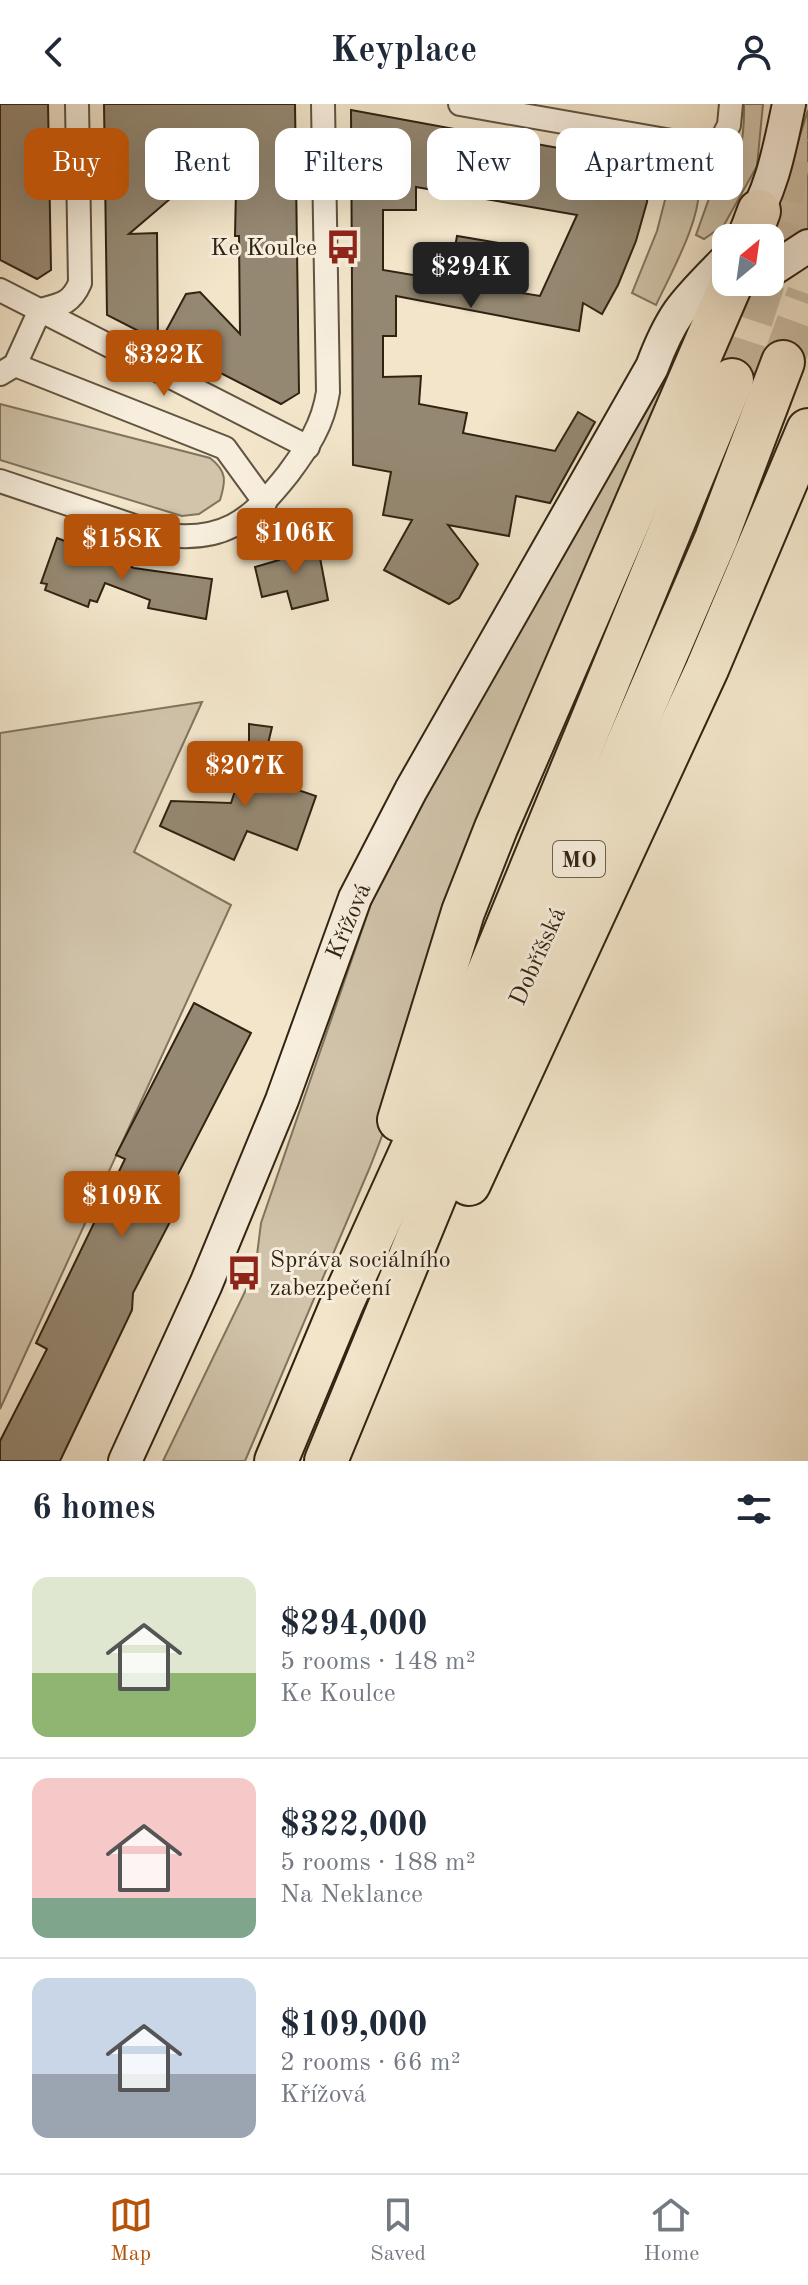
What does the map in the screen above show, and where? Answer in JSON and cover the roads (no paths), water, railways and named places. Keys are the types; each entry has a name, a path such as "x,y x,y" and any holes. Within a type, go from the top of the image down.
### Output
{"highway":[{"path":"343,1301 463,912 725,296"},
{"name":"Dobříšská","path":"326,1461 481,1084 716,539 783,362"},
{"name":"Dobříšská","path":"276,1461 343,1301 452,1061 732,380"},
{"path":"370,1354 458,1207 707,669 808,430"}],"street":[{"path":"77,104 80,283 74,297 64,304 40,310 8,370 225,448 265,503"},
{"path":"0,481 158,534 180,538 199,537 232,528 265,503 308,447 324,417 328,392 323,104"},
{"path":"460,104 717,149 729,125 731,104"},
{"path":"752,224 789,104"},
{"path":"784,262 808,246"},
{"path":"0,290 308,447"},
{"name":"Křížová","path":"125,1461 216,1261 282,1100 355,898 411,790 652,367 669,352 714,296"}],"tunnel":[{"path":"777,224 793,137"},
{"path":"783,362 808,294"},
{"path":"732,380 759,296"}],"place":[{"name":"Ke Koulce","path":"343,247"},
{"name":"Správa sociálního zabezpečení","path":"244,1273"}]}
